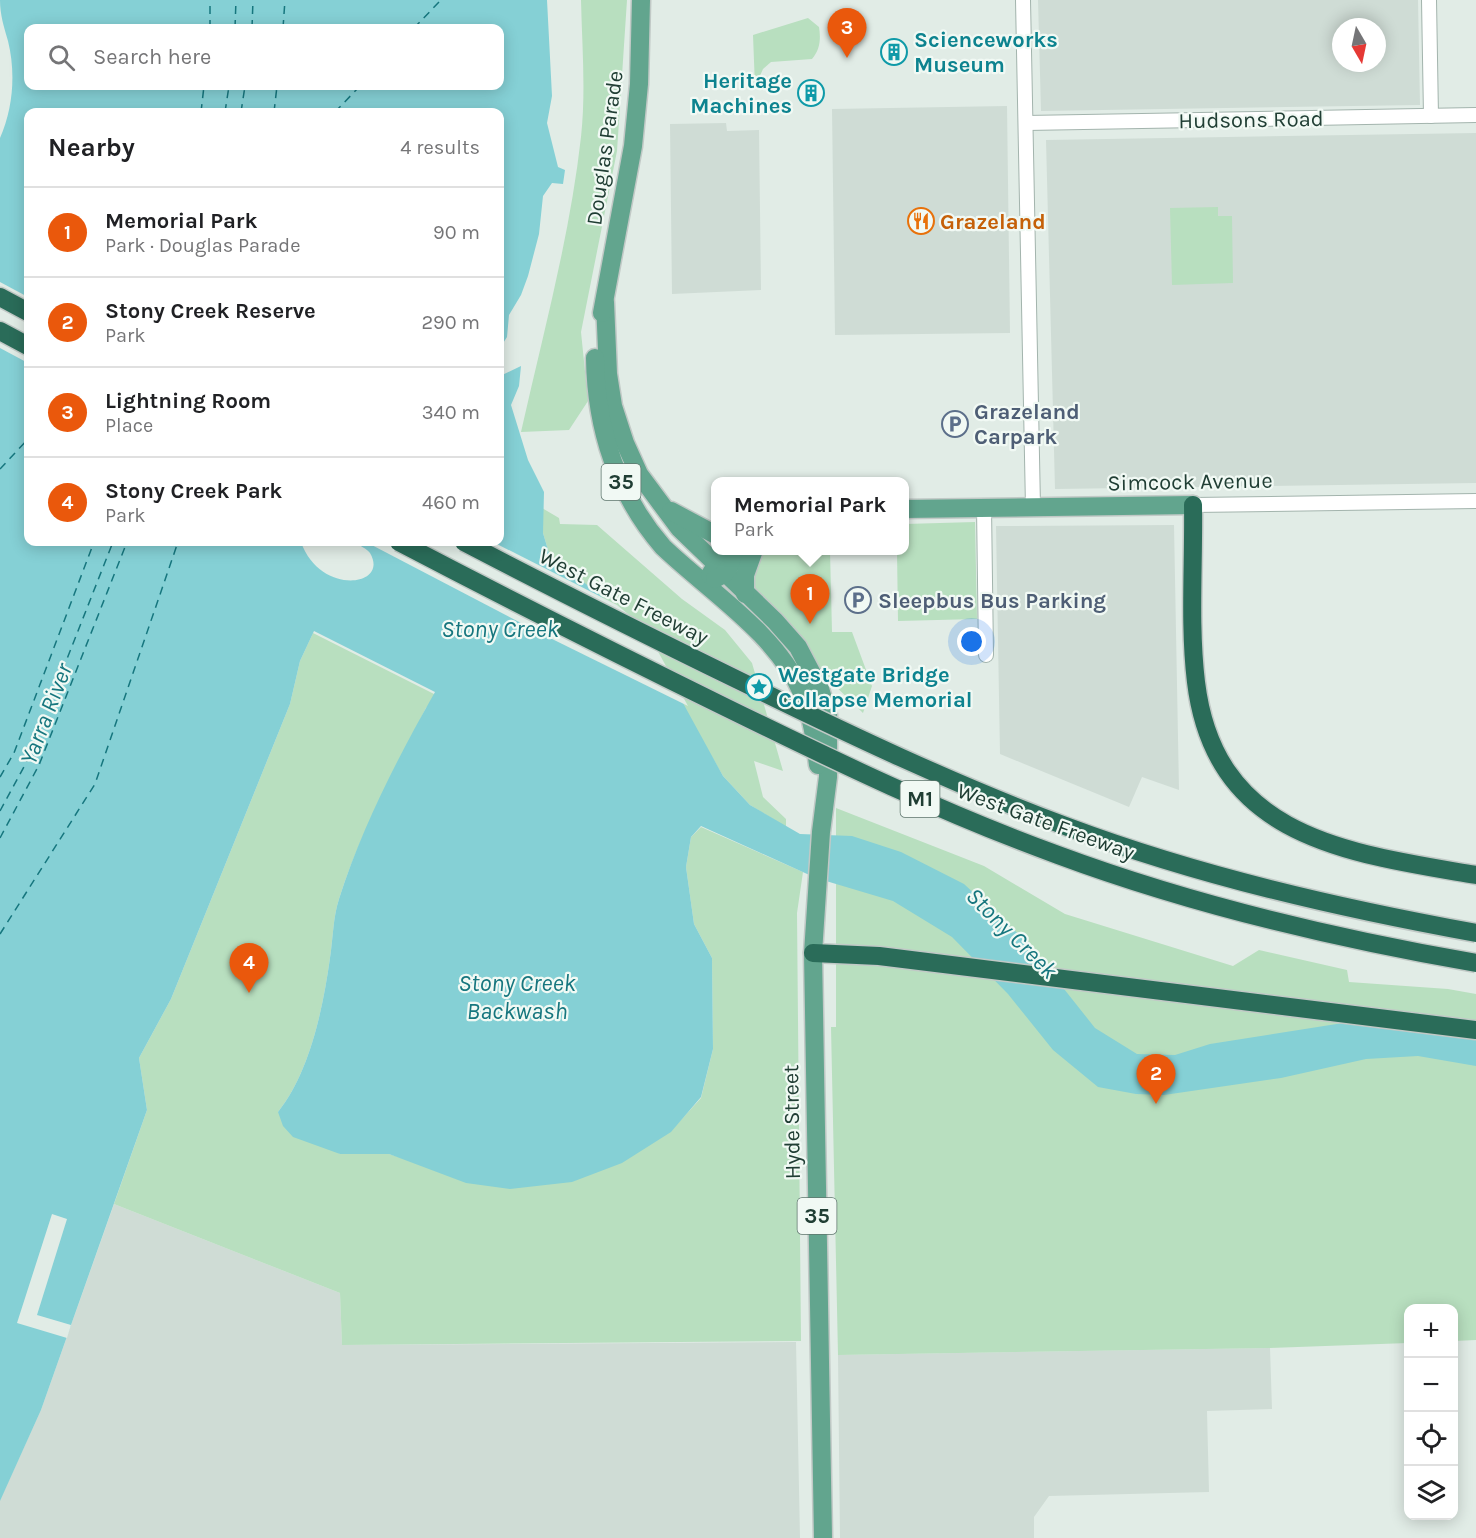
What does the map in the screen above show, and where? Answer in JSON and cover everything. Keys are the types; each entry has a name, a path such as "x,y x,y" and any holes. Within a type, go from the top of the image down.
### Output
{"highway":[{"path":"0,297 24,310"},
{"path":"0,331 24,344"},
{"path":"1193,505 1194,653 1197,691 1208,733 1233,777 1271,817 1322,843 1351,851 1476,875"},
{"name":"West Gate Freeway","path":"407,546 561,626 780,734 864,774 1008,836 1060,856 1195,898 1319,932 1476,963"},
{"name":"West Gate Freeway","path":"472,546 564,594 877,747 1060,824 1204,870 1326,903 1476,933"},
{"path":"813,953 879,956 1476,1030"}],"main road":[{"name":"Douglas Parade","path":"641,0 639,84 633,146 596,341 595,370 599,410 612,462 627,495 649,531 768,643 798,683 814,736 821,825"},
{"name":"Douglas Parade","path":"605,302 607,365 613,406 628,452 647,486 669,517 711,554"},
{"path":"647,486 675,514 711,532"},
{"name":"Simcock Avenue","path":"909,509 1193,505"},
{"path":"745,594 746,575 752,555"},
{"name":"Douglas Parade","path":"721,563 745,594 775,621 798,648 820,688 828,715 830,739 817,885"},
{"path":"705,585 721,563"},
{"name":"Hyde Street","path":"817,885 813,953 823,1538"}],"street":[{"path":"1023,0 1033,507"},
{"path":"1428,0 1431,116"},
{"name":"Hudsons Road","path":"1026,123 1476,115"},
{"name":"Simcock Avenue","path":"1193,505 1476,501"},
{"path":"984,507 986,655"}],"shaded area":[{"path":"1038,0 1418,0 1420,105 1041,111"},
{"name":"Grazeland","path":"1007,106 1010,333 835,335 832,109"},
{"path":"726,123 727,131 759,130 761,290 672,294 670,124"},
{"path":"1476,133 1476,483 1055,489 1046,140"},
{"path":"1174,525 1179,790 1142,777 1129,807 1000,754 996,526"},
{"path":"114,1204 340,1293 342,1345 796,1342 800,1538 0,1538 0,1500 41,1410"},
{"path":"1270,1348 1272,1409 1207,1411 1209,1492 1049,1496 1034,1517 1034,1538 840,1538 838,1355"}],"green space":[{"path":"581,0 627,0 617,151 581,332 588,401 569,430 521,432 555,285 576,174 583,103"},
{"path":"808,18 819,27 819,44 815,56 812,59 771,62 763,69 755,87 753,35"},
{"path":"1218,207 1218,216 1232,216 1233,283 1172,285 1170,208"},
{"path":"542,508 559,518 560,524 597,525 682,599 725,630 752,663 783,771 754,761 763,797 786,819 786,827 750,805 723,776 686,712 576,576 551,560 543,533"},
{"path":"975,522 977,619 898,621 897,555 909,555 909,524"},
{"path":"761,555 830,555 832,632 852,632 872,686 863,713 823,674 800,636 756,592 750,581"},
{"path":"313,633 438,696 426,708 379,802 347,874 335,913 327,977 313,1039 299,1078 278,1112 340,1154 389,1154 427,1166 670,1132 701,1098 713,1049 712,958 694,924 686,867 691,837 701,827 803,872 797,913 801,1341 342,1345 340,1293 114,1204 147,1110 139,1058 171,999 290,704 300,661"},
{"path":"836,808 984,866 1065,914 1233,966 1259,950 1347,970 1349,982 1448,989 1476,994 1476,1340 1458,1341 1458,1304 1404,1304 1404,1343 1270,1348 838,1355 831,1027 836,1027"}],"water":[{"path":"0,0 547,0 552,96 547,123 558,167 565,170 563,184 552,183 543,196 539,234 528,276 521,295 509,315 507,337 504,342 504,108 24,108 24,546 303,546 310,559 323,571 336,578 350,580 362,579 370,573 374,565 370,553 360,546 504,546 504,374 521,366 519,386 511,405 528,460 544,492 543,533 551,560 576,576 643,630 723,776 750,805 800,834 852,836 901,852 964,884 1026,941 1095,1028 1137,1054 1175,1055 1210,1044 1381,1017 1476,1037 1476,1066 1418,1056 1366,1059 1281,1078 1164,1095 1136,1094 1098,1087 1053,1050 1008,994 952,937 893,901 816,878 701,826 691,837 686,867 694,924 712,958 713,1049 701,1097 671,1132 622,1163 572,1182 510,1189 466,1183 389,1154 340,1154 293,1137 283,1126 278,1112 299,1078 313,1039 323,998 339,899 358,845 382,793 435,692 314,631 300,661 290,704 171,999 139,1058 147,1110 41,1410 0,1501 0,138 8,115 12,91 12,66"}],"pier":[{"path":"0,282 24,295 24,361 0,348"},
{"path":"374,546 501,546 617,605 645,628 688,706 544,635"},
{"path":"52,1214 67,1219 37,1315 71,1325 67,1338 17,1323"}],"ferry route":[{"path":"210,0 210,24"},
{"path":"235,24 236,0"},
{"path":"252,24 253,0"},
{"path":"283,24 285,0"},
{"path":"418,24 441,0"},
{"path":"201,108 204,90"},
{"path":"226,108 228,90"},
{"path":"242,108 244,90"},
{"path":"274,108 277,90"},
{"path":"339,108 356,90"},
{"path":"0,469 24,443"},
{"path":"0,777 14,753 92,546"},
{"path":"0,811 26,763 111,546"},
{"path":"0,838 39,765 125,546"},
{"path":"0,934 95,784 177,546"}],"place":[{"name":"Scienceworks Museum","path":"894,52"},
{"name":"Lightning Room","path":"847,58"},
{"name":"Heritage Machines","path":"811,93"},
{"name":"Grazeland","path":"921,221"},
{"name":"Grazeland Carpark","path":"955,424"},
{"name":"Sleepbus Bus Parking","path":"858,600"},
{"name":"Memorial Park","path":"810,624"},
{"name":"Westgate Bridge Collapse Memorial","path":"759,687"},
{"name":"Stony Creek Park","path":"249,993"},
{"name":"Stony Creek Reserve","path":"1156,1104"}],"water label":[{"name":"Stony Creek","path":"500,629"},
{"name":"Yarra River","path":"46,714"},
{"name":"Stony Creek","path":"1012,933"},
{"name":"Stony Creek Backwash","path":"517,997"}]}
